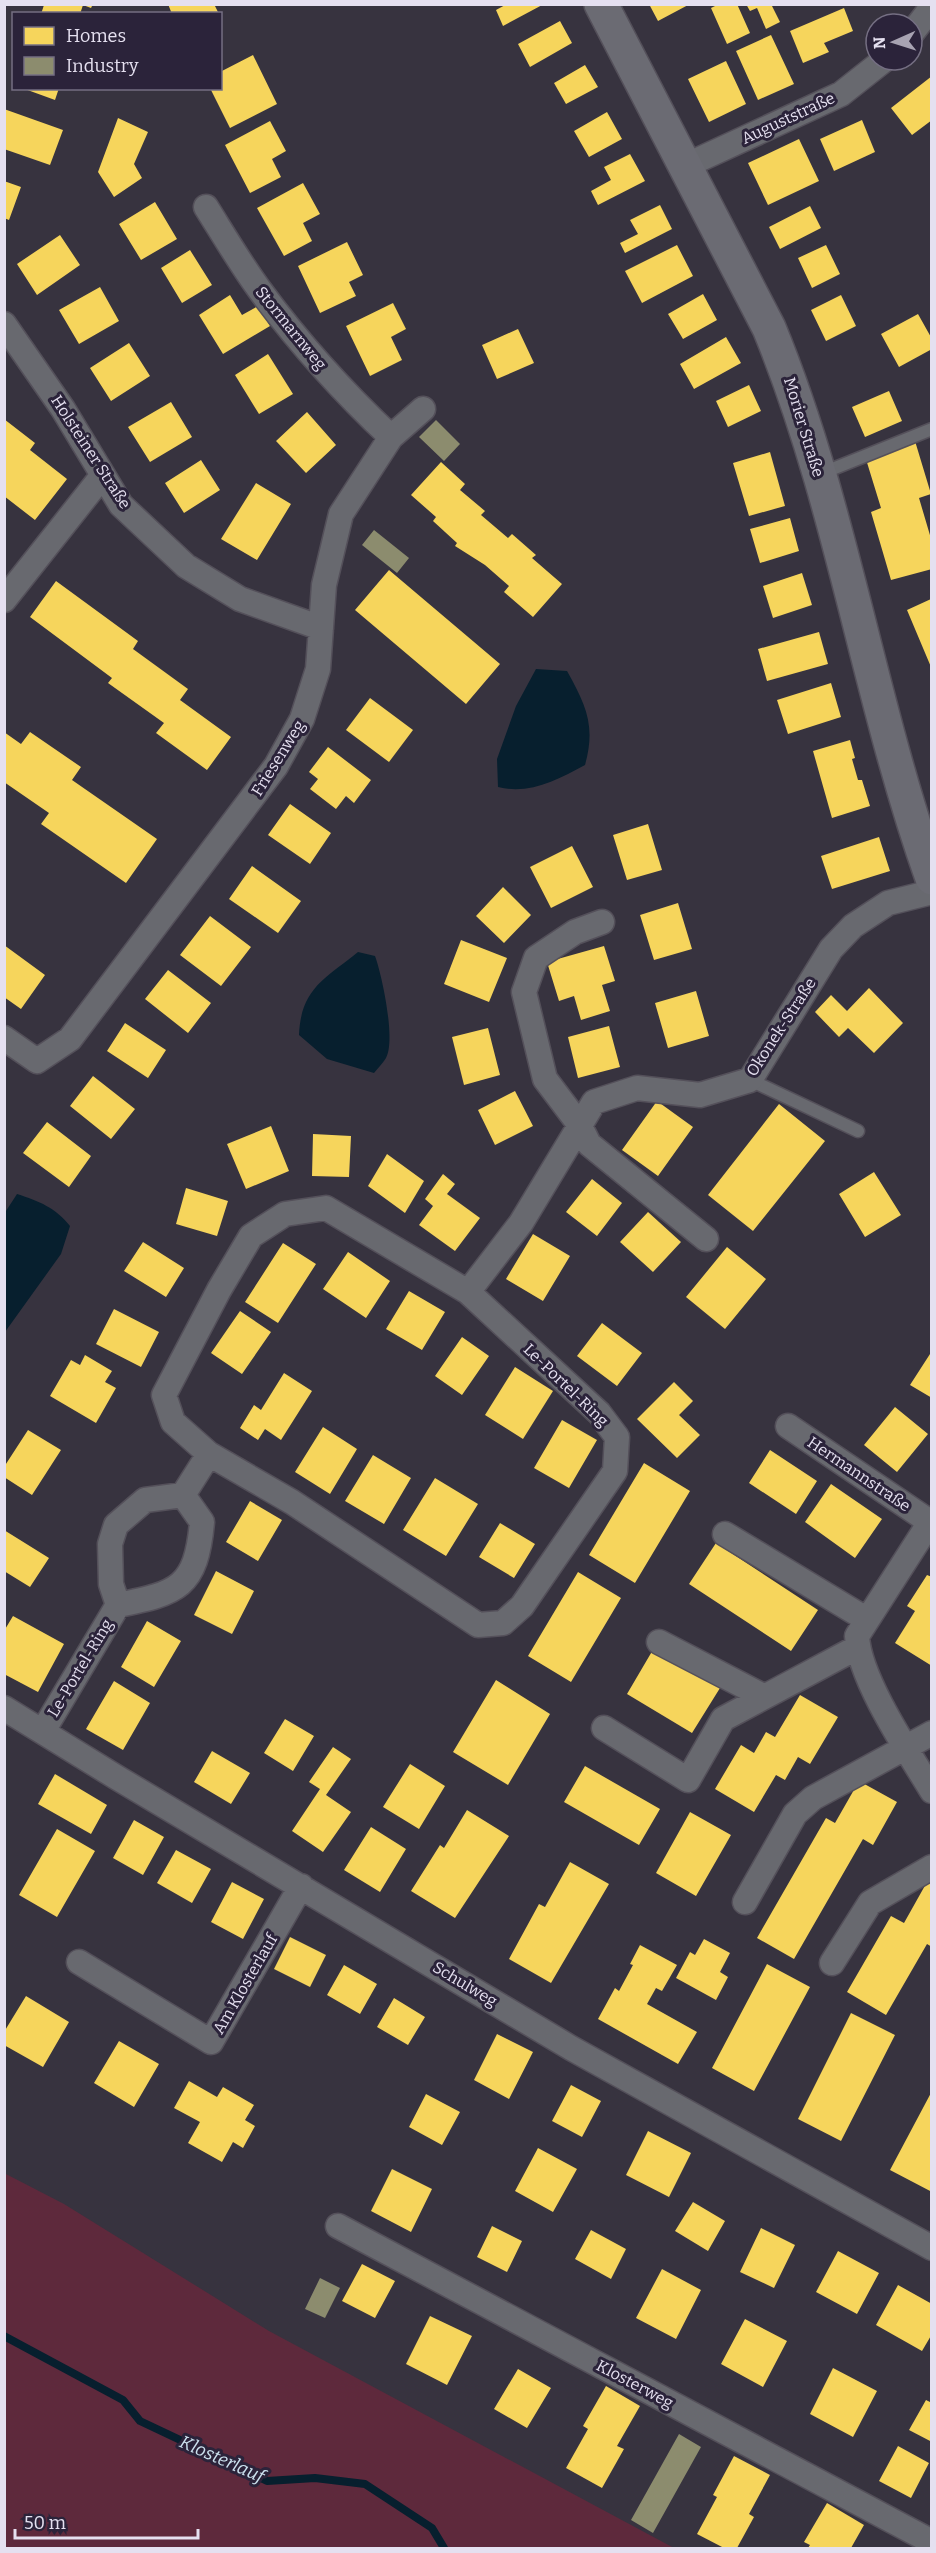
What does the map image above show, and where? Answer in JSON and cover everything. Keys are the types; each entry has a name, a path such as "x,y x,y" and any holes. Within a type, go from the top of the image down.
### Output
{"main road":[{"name":"Morier Straße","path":"601,4 769,328 805,422 883,715 932,878"}],"street":[{"name":"Auguststraße","path":"685,166 841,94 869,72"},
{"name":"Stormarnweg","path":"206,207 258,288 290,328 348,397 391,437"},
{"name":"Holsteiner Straße","path":"4,324 63,409 121,505 186,566 240,599 321,628"},
{"name":"Friesenweg","path":"4,1038 37,1061 70,1039 276,766 303,720 318,669 324,585 341,514 391,437 423,409"},
{"path":"4,600 103,475"},
{"name":"Okonek-Straße","path":"468,1292 521,1223 594,1102 637,1088 700,1095 750,1080 831,949 854,926 888,903 932,892"},
{"path":"602,922 575,932 536,958 524,992 545,1079 579,1124 589,1144 706,1239"},
{"name":"Le-Portel-Ring","path":"326,1208 468,1292 599,1413 617,1437 615,1471 522,1606 503,1623 478,1625 292,1502 208,1454 173,1422 164,1395 219,1290 251,1236 285,1214 326,1208"},
{"name":"Hermannstraße","path":"788,1426 931,1520 866,1619 857,1636 858,1647"},
{"path":"183,1495 208,1454"},
{"name":"Le-Portel-Ring","path":"43,1731 118,1605 162,1596 191,1574 199,1553 202,1522 183,1495 145,1500 116,1525 110,1544 111,1584 118,1605"},
{"path":"725,1534 866,1619"},
{"path":"659,1642 763,1696"},
{"path":"604,1728 688,1780 723,1719 858,1647 867,1674 932,1791"},
{"name":"Schulweg","path":"4,1708 571,2048 932,2248"},
{"path":"745,1902 795,1814 813,1798 932,1733"},
{"path":"832,1963 870,1903 932,1867"},
{"name":"Am Klosterlauf","path":"79,1962 212,2042 301,1886"},
{"name":"Klosterweg","path":"338,2226 932,2542"}],"lane":[{"path":"819,475 932,429"},
{"path":"750,1080 858,1131"}],"shaded area":[{"path":"4,2173 64,2204 269,2331 674,2548 5,2548"}],"water":[{"path":"536,669 567,671 574,683 584,705 589,727 590,739 585,765 553,781 532,788 498,787 497,759 516,706"},
{"path":"358,952 375,956 387,1007 389,1049 386,1058 374,1073 327,1059 299,1035 304,1006 310,995 325,978"},
{"path":"17,1194 46,1206 59,1214 70,1226 61,1254 5,1332 6,1211"}],"building: Homes":[{"path":"93,4 91,8 83,5 81,12 42,12 44,5"},
{"path":"168,4 214,4 218,12 171,12"},
{"path":"507,4 544,4 503,26 496,10"},
{"path":"649,4 690,4 658,21"},
{"path":"719,4 737,4 750,33 727,44 711,8"},
{"path":"746,4 771,4 780,22 766,29 757,8 750,11"},
{"path":"844,8 853,31 824,43 829,52 803,63 790,31"},
{"path":"560,21 572,43 530,67 518,44"},
{"path":"771,35 794,84 758,100 736,51"},
{"path":"253,55 277,104 230,128 211,90 222,90 222,71"},
{"path":"726,61 746,104 709,122 688,79"},
{"path":"585,65 598,87 566,104 554,83"},
{"path":"932,76 932,120 912,135 891,108"},
{"path":"28,90 58,90 55,100"},
{"path":"4,109 63,130 50,165 4,149"},
{"path":"607,112 622,139 589,157 574,131"},
{"path":"118,118 148,132 134,164 142,178 114,197 98,172"},
{"path":"862,120 875,152 834,171 820,139"},
{"path":"270,121 286,151 272,159 281,177 250,193 225,145"},
{"path":"799,139 819,181 768,205 748,163"},
{"path":"630,154 645,181 598,205 591,191 611,180 604,167"},
{"path":"4,181 21,187 9,220 4,218"},
{"path":"303,183 320,214 303,223 312,241 284,256 257,208"},
{"path":"155,202 177,239 141,260 119,224"},
{"path":"660,205 672,229 625,253 620,243 638,234 630,220"},
{"path":"810,206 821,228 780,249 769,227"},
{"path":"60,235 80,265 37,295 17,264"},
{"path":"347,242 363,275 349,282 356,296 320,313 298,266"},
{"path":"677,245 693,276 642,303 625,271"},
{"path":"826,245 840,274 812,288 798,258"},
{"path":"190,250 212,285 182,303 161,268"},
{"path":"100,287 119,321 79,344 59,310"},
{"path":"703,294 717,320 683,339 668,314"},
{"path":"230,295 242,315 258,306 270,326 223,354 199,315"},
{"path":"841,295 856,326 826,341 811,310"},
{"path":"393,303 406,329 391,337 402,360 370,376 346,326"},
{"path":"918,314 932,339 932,349 899,367 881,334"},
{"path":"518,329 534,363 497,379 482,345"},
{"path":"726,337 741,363 694,389 680,364"},
{"path":"129,343 150,376 111,401 90,368"},
{"path":"268,354 293,394 259,414 235,375"},
{"path":"749,385 761,411 728,427 716,401"},
{"path":"889,391 902,421 865,437 852,407"},
{"path":"171,402 192,437 150,462 128,427"},
{"path":"307,412 336,445 306,473 276,441"},
{"path":"4,419 35,443 30,450 67,479 35,520 4,496"},
{"path":"915,441 931,494 919,498 932,542 932,569 891,580 871,512 881,508 865,456"},
{"path":"770,452 785,506 749,516 733,463"},
{"path":"201,460 220,490 184,513 165,483"},
{"path":"441,462 465,484 460,490 485,511 481,515 508,538 512,534 536,555 532,558 562,584 533,617 504,592 509,586 485,565 455,546 457,543 433,521 436,517 411,495"},
{"path":"256,483 291,504 257,560 221,539"},
{"path":"790,518 799,551 760,563 750,529"},
{"path":"389,570 500,664 466,704 355,610"},
{"path":"802,573 812,605 773,618 763,586"},
{"path":"56,581 138,641 133,649 188,689 180,700 231,737 207,770 156,733 164,723 108,683 112,678 30,617"},
{"path":"931,599 931,667 907,610"},
{"path":"819,632 828,664 767,681 758,649"},
{"path":"831,683 841,717 788,734 777,700"},
{"path":"370,698 413,730 389,762 346,730"},
{"path":"4,732 21,744 30,732 81,767 72,780 157,839 126,883 41,824 49,813 4,782"},
{"path":"850,740 858,780 862,780 870,806 832,818 813,751"},
{"path":"328,747 371,780 354,803 346,796 336,809 310,789 318,779 309,772"},
{"path":"290,804 331,833 310,864 268,835"},
{"path":"648,824 662,870 627,880 613,835"},
{"path":"879,837 890,871 832,889 821,856"},
{"path":"572,846 593,887 551,908 530,867"},
{"path":"252,866 301,901 278,933 229,899"},
{"path":"503,887 531,915 504,943 476,916"},
{"path":"678,903 692,949 654,960 640,915"},
{"path":"210,916 251,947 221,986 180,955"},
{"path":"461,940 507,958 489,1002 444,984"},
{"path":"4,945 45,975 21,1009 4,997"},
{"path":"604,946 615,981 602,985 610,1011 581,1020 574,996 559,1001 547,962"},
{"path":"168,970 211,1003 188,1033 145,999"},
{"path":"869,988 903,1023 874,1053 848,1028 839,1037 815,1012 831,995 847,1011"},
{"path":"696,991 709,1036 668,1048 655,1003"},
{"path":"125,1023 166,1050 148,1078 107,1051"},
{"path":"609,1026 620,1067 578,1078 568,1037"},
{"path":"488,1028 500,1075 464,1085 452,1037"},
{"path":"93,1076 135,1109 111,1139 70,1106"},
{"path":"515,1091 533,1126 495,1145 478,1110"},
{"path":"657,1101 693,1127 658,1176 622,1150"},
{"path":"779,1104 825,1141 753,1231 708,1195"},
{"path":"47,1122 91,1156 69,1187 23,1153"},
{"path":"271,1126 289,1171 246,1189 227,1144"},
{"path":"313,1134 351,1136 349,1177 312,1176"},
{"path":"387,1154 424,1181 405,1213 368,1186"},
{"path":"874,1172 901,1215 865,1237 839,1194"},
{"path":"443,1174 455,1184 447,1194 480,1218 455,1251 419,1225 433,1206 425,1199"},
{"path":"592,1179 622,1203 597,1236 566,1212"},
{"path":"186,1188 228,1201 217,1236 176,1224"},
{"path":"648,1212 681,1242 653,1272 620,1242"},
{"path":"533,1234 570,1256 543,1301 506,1279"},
{"path":"143,1242 184,1268 166,1297 124,1271"},
{"path":"283,1243 316,1264 278,1323 245,1302"},
{"path":"727,1247 766,1279 725,1329 686,1297"},
{"path":"348,1252 390,1281 366,1318 323,1289"},
{"path":"409,1291 445,1312 422,1350 386,1329"},
{"path":"114,1309 159,1332 141,1367 96,1344"},
{"path":"240,1311 271,1332 242,1374 211,1353"},
{"path":"602,1323 642,1353 617,1386 577,1356"},
{"path":"462,1337 489,1356 462,1395 435,1376"},
{"path":"930,1354 932,1355 932,1398 910,1385"},
{"path":"85,1355 112,1371 105,1382 116,1388 96,1423 50,1396 71,1360 80,1365"},
{"path":"515,1367 553,1391 523,1439 485,1415"},
{"path":"284,1373 312,1391 281,1440 265,1429 258,1440 240,1428 254,1405 261,1410"},
{"path":"674,1382 693,1401 679,1415 700,1435 677,1458 637,1419"},
{"path":"895,1407 928,1434 897,1472 864,1445"},
{"path":"562,1420 597,1440 569,1488 534,1468"},
{"path":"323,1427 357,1449 330,1494 295,1472"},
{"path":"28,1430 61,1450 32,1495 4,1477 4,1467"},
{"path":"770,1450 817,1481 796,1514 749,1483"},
{"path":"373,1455 411,1478 384,1524 345,1501"},
{"path":"644,1463 690,1491 635,1583 589,1555"},
{"path":"435,1478 478,1504 446,1556 403,1530"},
{"path":"831,1484 882,1519 855,1558 805,1522"},
{"path":"250,1501 282,1520 258,1561 226,1542"},
{"path":"500,1523 535,1544 514,1578 479,1557"},
{"path":"4,1530 49,1558 30,1587 4,1571"},
{"path":"716,1543 818,1610 791,1651 689,1584"},
{"path":"216,1571 254,1591 232,1634 194,1615"},
{"path":"578,1572 621,1598 571,1682 528,1656"},
{"path":"927,1575 932,1577 932,1666 895,1643 915,1611 907,1606"},
{"path":"13,1616 64,1644 38,1692 4,1674 4,1631"},
{"path":"147,1621 181,1641 154,1687 121,1667"},
{"path":"654,1648 720,1688 692,1733 627,1694"},
{"path":"496,1680 550,1714 508,1785 453,1752"},
{"path":"114,1681 150,1703 123,1750 86,1729"},
{"path":"800,1695 838,1717 810,1764 798,1757 785,1780 776,1775 754,1812 715,1789 741,1745 754,1753 766,1732 775,1737"},
{"path":"285,1719 314,1736 293,1771 264,1753"},
{"path":"333,1747 351,1759 326,1795 351,1812 323,1852 292,1831 320,1789 309,1782"},
{"path":"212,1751 250,1773 231,1804 194,1782"},
{"path":"410,1764 445,1786 419,1829 383,1807"},
{"path":"585,1766 660,1809 639,1845 564,1802"},
{"path":"55,1774 107,1805 91,1834 38,1804"},
{"path":"859,1781 897,1802 873,1845 863,1839 794,1959 757,1938 826,1818 835,1823"},
{"path":"467,1810 509,1836 455,1918 411,1891 440,1845 444,1848"},
{"path":"690,1812 731,1835 696,1896 656,1873"},
{"path":"134,1820 164,1837 143,1875 113,1858"},
{"path":"371,1827 406,1849 380,1892 344,1870"},
{"path":"57,1829 95,1851 57,1917 19,1895"},
{"path":"176,1850 211,1869 192,1903 157,1883"},
{"path":"570,1862 609,1884 551,1983 509,1959 539,1904 545,1907"},
{"path":"232,1882 264,1899 243,1939 211,1922"},
{"path":"927,1882 932,1885 932,1947 927,1944 886,2015 847,1992 891,1916 904,1923"},
{"path":"290,1937 326,1955 310,1987 274,1969"},
{"path":"704,1939 730,1953 720,1972 728,1977 716,2000 676,1978 690,1952 695,1955"},
{"path":"640,1945 677,1965 662,1991 656,1988 647,2004 697,2032 678,2064 598,2019 615,1988 619,1991 633,1965 630,1964"},
{"path":"767,1964 810,1987 754,2091 712,2068"},
{"path":"344,1965 377,1984 360,2014 327,1995"},
{"path":"26,1996 69,2022 43,2067 4,2045 4,2032"},
{"path":"394,1998 425,2017 408,2045 377,2027"},
{"path":"851,2013 895,2035 841,2141 798,2119"},
{"path":"497,2034 533,2052 509,2099 474,2080"},
{"path":"119,2041 159,2064 134,2107 94,2083"},
{"path":"189,2081 217,2097 223,2087 254,2105 245,2120 255,2126 243,2148 233,2142 222,2162 188,2143 200,2122 174,2108"},
{"path":"571,2085 601,2101 582,2137 552,2121"},
{"path":"932,2091 932,2192 890,2170"},
{"path":"426,2094 460,2112 442,2145 409,2127"},
{"path":"648,2131 691,2153 669,2197 626,2175"},
{"path":"538,2148 577,2169 553,2212 515,2191"},
{"path":"392,2169 432,2189 411,2232 371,2211"},
{"path":"693,2202 725,2221 708,2251 675,2231"},
{"path":"492,2226 522,2241 507,2272 477,2257"},
{"path":"761,2228 795,2245 774,2288 740,2272"},
{"path":"591,2230 626,2249 611,2279 575,2259"},
{"path":"838,2251 879,2273 857,2314 816,2292"},
{"path":"362,2264 395,2281 375,2318 342,2301"},
{"path":"662,2269 701,2290 676,2339 636,2318"},
{"path":"898,2285 932,2304 932,2334 922,2351 876,2325"},
{"path":"430,2316 472,2336 447,2385 406,2364"},
{"path":"745,2319 787,2341 763,2387 721,2364"},
{"path":"833,2368 877,2391 853,2437 810,2414"},
{"path":"518,2369 551,2388 527,2428 494,2409"},
{"path":"606,2386 640,2406 617,2446 624,2449 602,2488 566,2468 588,2429 583,2426"},
{"path":"926,2400 932,2403 932,2442 909,2430"},
{"path":"898,2446 929,2463 911,2498 879,2481"},
{"path":"734,2456 770,2475 749,2514 754,2517 737,2548 724,2548 697,2534 717,2497 713,2495"},
{"path":"827,2503 864,2525 851,2548 808,2548 810,2545 804,2542"}],"building: Industry":[{"path":"436,420 460,444 444,461 419,437"},
{"path":"374,530 409,558 397,573 362,545"},
{"path":"320,2278 340,2288 325,2318 305,2309"},
{"path":"679,2434 701,2447 653,2533 631,2520"}],"waterway":[{"name":"Klosterlauf","path":"4,2336 123,2400 140,2421 267,2481 315,2478 365,2484 432,2528 444,2548"}]}
